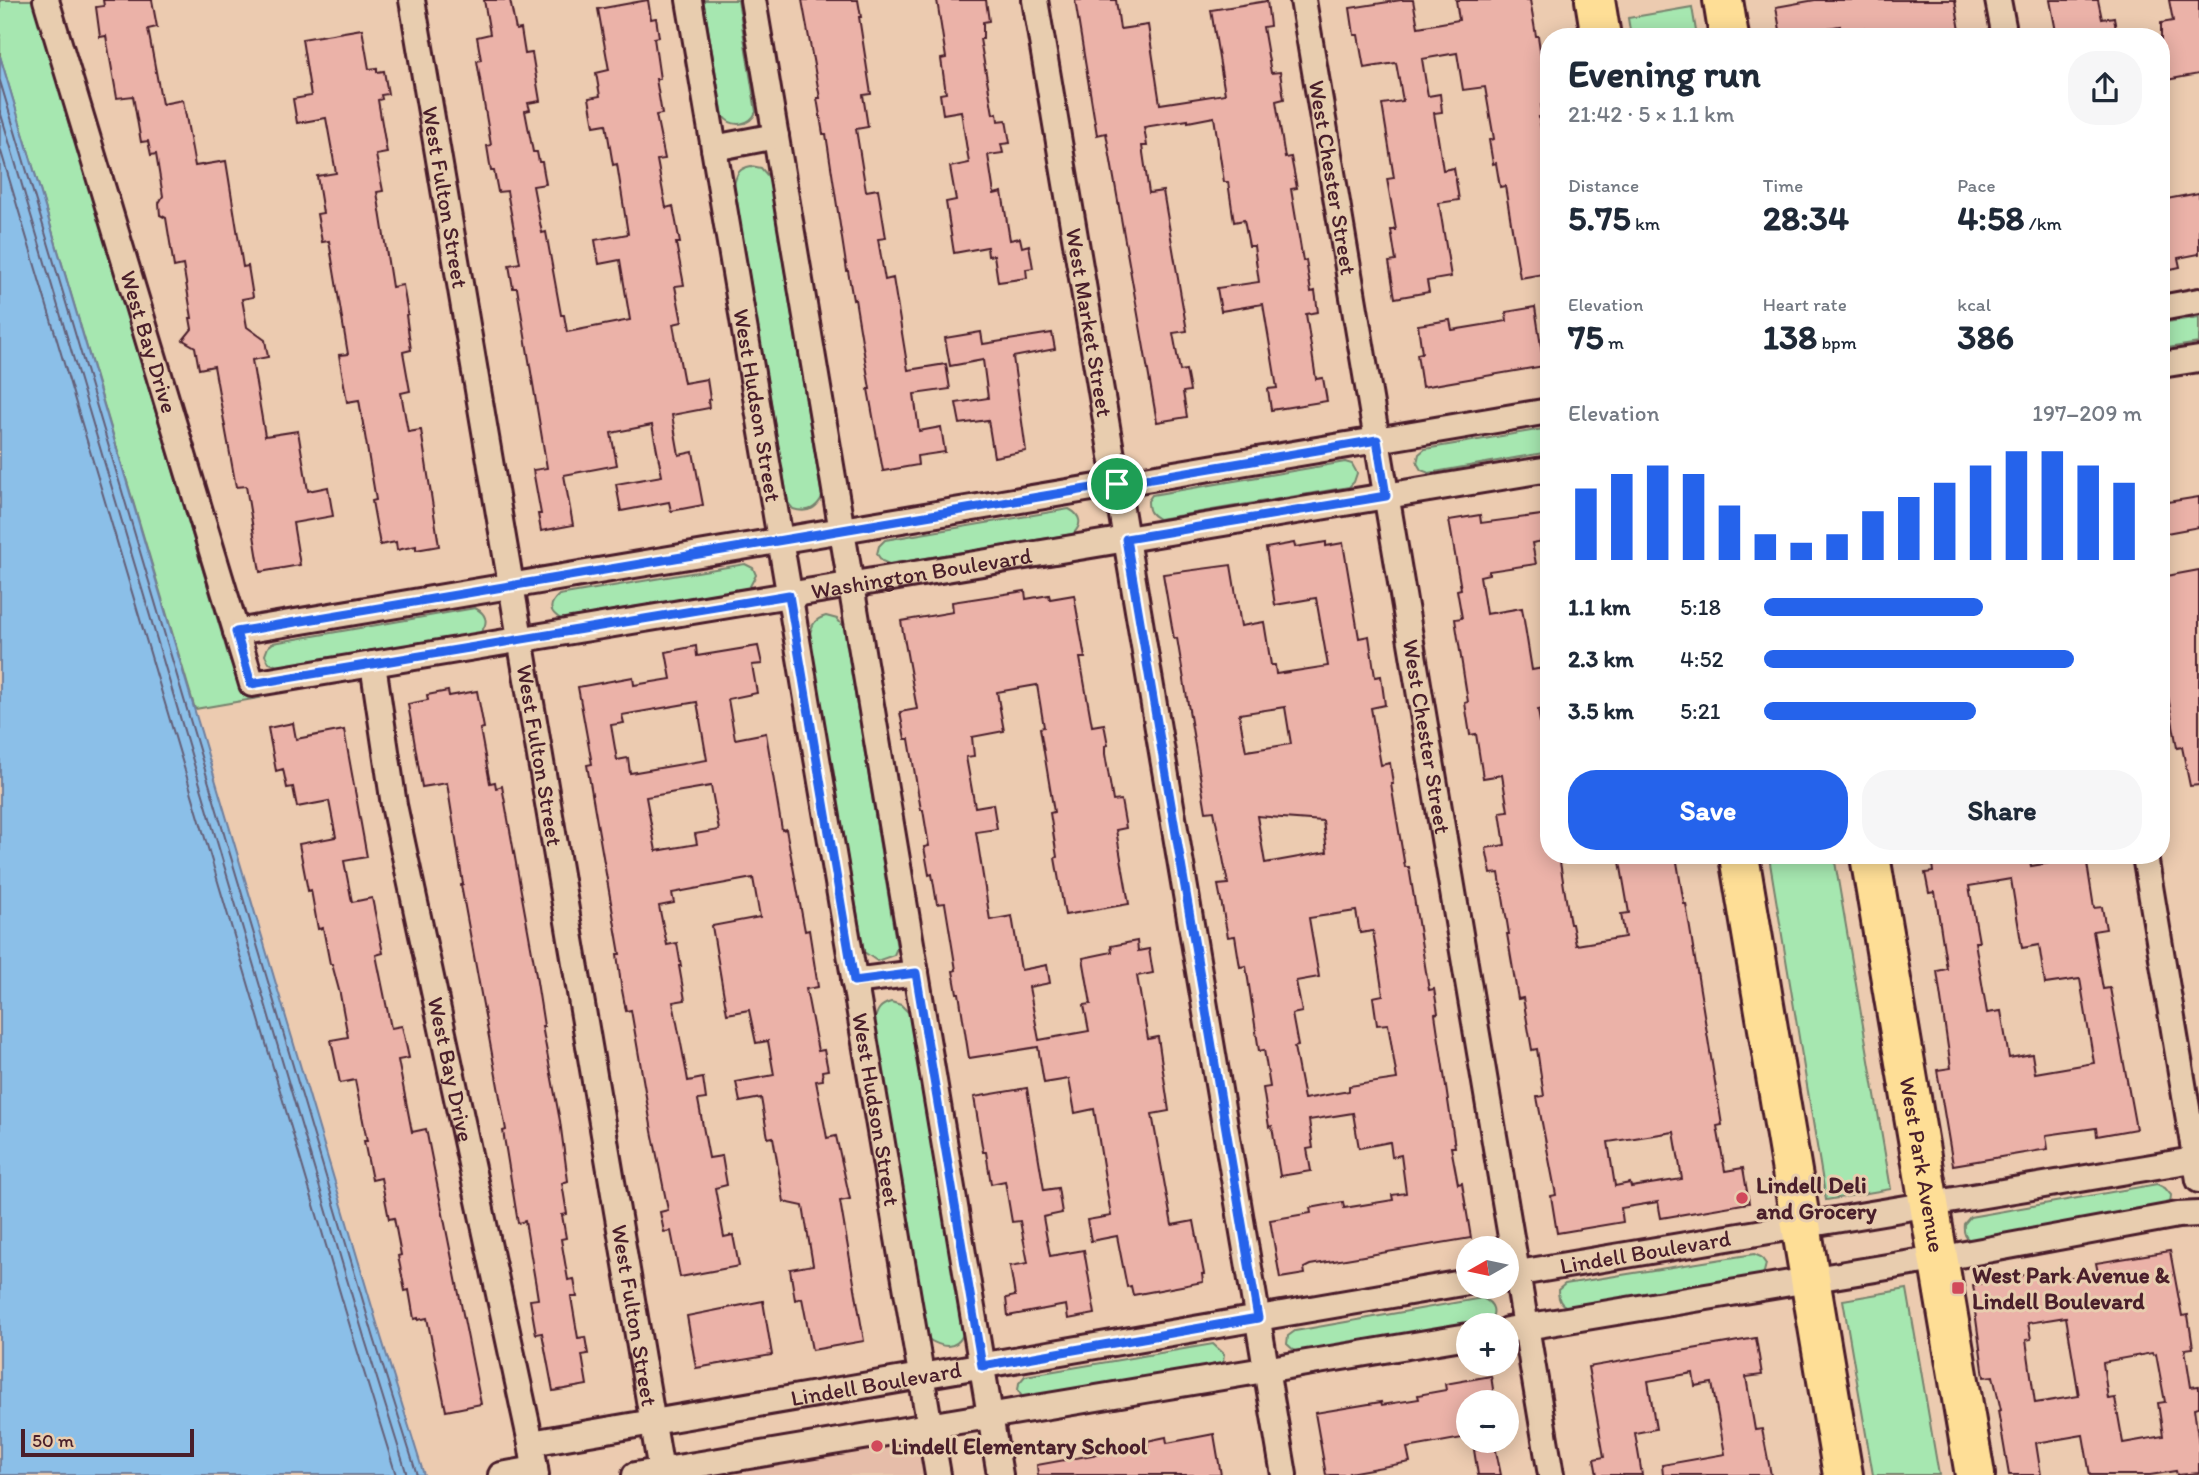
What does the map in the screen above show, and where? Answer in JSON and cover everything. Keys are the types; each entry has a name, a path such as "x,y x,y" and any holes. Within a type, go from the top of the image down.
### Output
{"highway":[{"path":"1595,0 1600,28"},
{"path":"1723,0 1728,28"},
{"path":"1740,864 1843,1475"},
{"name":"West Park Avenue","path":"1871,864 1975,1475"}],"street":[{"name":"West Bay Drive","path":"46,0 251,684"},
{"name":"West Fulton Street","path":"412,0 661,1471"},
{"name":"West Hudson Street","path":"688,0 938,1475"},
{"path":"753,0 1000,1475"},
{"name":"West Market Street","path":"1035,0 1284,1475"},
{"name":"West Chester Street","path":"1303,0 1506,1236"},
{"path":"1998,0 2003,28"},
{"path":"713,148 776,136"},
{"path":"2170,306 2199,301"},
{"path":"2170,364 2199,359"},
{"path":"236,632 1540,413"},
{"name":"Washington Boulevard","path":"251,684 1540,471"},
{"name":"West Bay Drive","path":"373,664 394,805 536,1472"},
{"path":"2146,864 2198,1166"},
{"path":"854,981 916,973"},
{"name":"Lindell Boulevard","path":"1519,1274 1930,1203 2198,1166"},
{"path":"1519,1328 2199,1214"},
{"name":"Lindell Boulevard","path":"531,1443 1456,1284"},
{"path":"635,1475 1456,1338"},
{"name":"West Chester Street","path":"1519,1341 1551,1475"},
{"path":"501,1475 536,1472"}],"shaded area":[{"name":"Lindell Elementary School","path":"941,1424 950,1475 635,1475"}],"green space":[{"path":"0,0 33,0 229,658 245,685 259,698 195,709 0,56"},
{"path":"703,0 738,0 756,112 745,123 736,124 723,116"},
{"path":"1692,7 1696,28 1630,28 1628,18"},
{"path":"751,166 761,168 769,177 822,497 814,508 802,511 793,509 788,503 734,186 739,172"},
{"path":"2199,317 2199,343 2170,348 2170,322"},
{"path":"1540,430 1540,454 1429,473 1421,470 1417,463 1419,454 1425,449"},
{"path":"1345,462 1352,464 1357,473 1349,487 1159,519 1148,507 1152,495"},
{"path":"1069,509 1079,521 1073,534 889,564 882,561 877,554 879,546 885,540"},
{"path":"745,564 753,568 756,575 749,588 561,619 551,608 559,595"},
{"path":"475,608 485,619 485,626 480,633 278,666 269,663 265,655 273,643"},
{"path":"826,616 837,619 844,627 897,948 894,955 877,961 864,952 809,637 814,623"},
{"path":"1770,864 1835,864 1891,1189 1826,1200"},
{"path":"891,1002 901,1005 909,1013 963,1335 956,1344 947,1346 928,1339 874,1022 879,1009"},
{"path":"2157,1184 2171,1195 2170,1204 2163,1211 1974,1243 1964,1233 1964,1224 1970,1217"},
{"path":"1754,1254 1761,1257 1766,1264 1760,1277 1573,1310 1563,1305 1559,1298 1558,1290 1565,1284"},
{"path":"1907,1289 1939,1475 1873,1475 1843,1300"},
{"path":"1476,1299 1484,1299 1493,1308 1493,1313 1456,1313 1456,1328 1298,1354 1287,1344 1288,1336 1295,1331"},
{"path":"1213,1344 1224,1354 1223,1363 1218,1369 1030,1401 1022,1397 1018,1390 1019,1383 1025,1376"}],"water":[{"path":"0,56 381,1337 424,1475 0,1475"}],"building":[{"path":"103,0 152,0 157,27 148,29 162,104 183,100 195,166 226,161 243,267 248,266 253,297 242,299 247,327 265,340 268,357 252,360 265,436 298,431 308,491 328,487 333,516 293,523 300,565 260,572 246,486 236,487 214,366 199,369 195,347 183,340 192,329 192,318 183,265 174,267 166,218 160,215 159,203 163,196 156,154 151,155 148,141 141,142 133,96 117,98 106,36 100,37 96,7 104,6"},
{"path":"484,0 510,0 516,30 521,29 525,54 532,53 540,101 528,103 530,110 525,111 533,152 537,152 539,162 542,162 546,184 533,186 542,233 546,232 561,315 564,315 567,332 630,320 620,260 599,264 595,240 628,234 617,164 613,165 606,124 594,126 589,98 600,96 596,73 609,70 598,9 648,0 651,19 656,18 659,37 654,38 660,79 656,79 662,114 656,115 665,159 657,160 666,208 673,206 680,243 676,243 684,285 675,286 682,322 673,324 684,383 707,379 710,399 709,408 672,415 679,455 693,452 703,505 671,511 669,502 621,511 616,484 662,476 652,425 611,433 617,465 564,475 573,525 541,531 538,514 541,514 533,470 547,468 517,288 513,288 509,265 520,263 507,191 498,192 494,171 491,171 487,146 491,145 477,61 481,60 477,37 490,34"},
{"path":"802,0 858,0 871,94 863,95 868,127 856,129 866,191 878,189 886,238 878,239 885,280 893,278 908,370 946,364 950,389 914,394 919,431 941,427 945,452 917,456 918,465 883,471"},
{"path":"937,0 986,0 989,21 983,22 983,39 980,39 993,114 997,113 998,121 1006,120 1010,143 1001,144 1003,153 988,155 994,194 1002,192 1010,240 1020,238 1022,247 1029,245 1033,268 1026,269 1027,278 998,282 994,255 988,256 987,247 954,253 946,202 956,200 950,167 969,163 961,111 943,114 940,94 946,93 941,59 946,58"},
{"path":"1075,0 1116,0 1120,29 1148,25 1160,104 1225,94 1211,10 1267,1 1270,26 1263,27 1271,73 1280,72 1284,99 1276,101 1285,158 1291,157 1297,188 1291,189 1303,261 1306,260 1311,292 1315,291 1318,312 1306,314 1316,379 1323,378 1327,401 1271,410 1268,389 1277,388 1263,304 1221,311 1217,288 1259,282 1254,246 1249,246 1244,220 1234,222 1228,182 1224,182 1214,117 1188,120 1144,127 1147,146 1142,146 1149,193 1163,191 1187,331 1173,333 1180,371 1186,370 1190,391 1183,392 1187,417 1157,422 1106,133 1097,135"},
{"path":"1413,0 1418,27 1459,20 1456,0 1530,0 1540,50 1540,275 1520,278 1505,186 1500,187 1496,163 1493,164 1489,140 1494,139 1485,87 1463,90 1457,53 1422,59 1428,96 1440,94 1442,112 1434,113 1443,170 1454,168 1459,200 1439,203 1451,277 1427,281 1429,292 1395,298 1389,262 1396,261 1391,230 1396,230 1387,179 1394,178 1382,104 1403,101 1396,63 1364,68 1358,35 1354,35 1350,8"},
{"path":"1815,0 1955,0 1960,28 1780,28 1776,7"},
{"path":"2050,0 2098,0 2102,19 2114,17 2116,28 2055,28"},
{"path":"2169,0 2199,0 2199,74 2170,79 2170,28 2161,28 2161,23 2173,21"},
{"path":"362,29 369,69 384,71 388,94 381,95 382,99 378,100 387,153 376,155 383,191 377,192 392,287 403,285 408,314 411,350 403,352 410,391 401,393 408,432 421,430 439,546 416,550 416,546 397,550 396,542 380,545 372,501 376,500 359,400 347,402 339,355 348,354 329,241 322,242 317,214 323,213 317,176 336,173 326,118 297,123 293,99 311,96 302,39"},
{"path":"2199,193 2199,254 2178,258 2180,267 2170,269 2170,198"},
{"path":"1535,307 1540,340 1540,367 1422,387 1417,354 1422,353 1418,325 1450,320 1452,330 1507,321 1506,312"},
{"path":"981,332 983,344 1052,333 1055,349 1013,357 1026,451 994,457 988,420 960,424 956,403 988,398 983,360 950,366 945,338"},
{"path":"2199,497 2199,527 2170,532 2170,502"},
{"path":"1480,515 1481,523 1540,515 1540,542 1532,543 1536,564 1489,571 1489,574 1480,576 1486,614 1522,608 1532,670 1540,669 1540,864 1560,864 1576,945 1625,937 1621,914 1629,913 1620,864 1677,864 1722,1125 1717,1126 1725,1171 1743,1168 1749,1203 1661,1218 1658,1202 1621,1208 1623,1222 1557,1233 1551,1196 1556,1195 1537,1097 1544,1096 1537,1049 1532,1050 1523,998 1518,999 1499,873 1491,874 1486,848 1505,845 1500,812 1508,811 1502,775 1483,778 1476,734 1470,735 1465,703 1468,702 1455,619 1462,618 1457,590 1461,589 1449,520","holes":["1674,1132 1682,1179 1631,1187 1630,1183 1615,1186 1608,1142"]},
{"path":"1326,542 1326,546 1343,543 1359,638 1369,636 1375,677 1381,676 1385,705 1371,708 1381,765 1390,763 1405,867 1409,867 1429,990 1434,989 1438,1013 1435,1014 1455,1147 1451,1147 1458,1184 1462,1183 1471,1236 1456,1236 1456,1241 1310,1265 1304,1268 1305,1274 1280,1278 1270,1220 1311,1213 1310,1208 1343,1202 1344,1208 1393,1200 1392,1195 1406,1193 1401,1155 1392,1157 1390,1142 1359,1148 1353,1113 1309,1120 1313,1148 1307,1149 1311,1171 1280,1176 1263,1088 1270,1087 1264,1050 1259,1051 1246,966 1240,967 1235,936 1228,937 1218,885 1228,884 1214,811 1206,812 1177,638 1174,639 1163,574 1231,565 1241,626 1264,622 1271,665 1275,665 1276,674 1328,666 1316,598 1275,605 1266,548 1294,543 1295,547","holes":["1285,707 1291,744 1246,751 1239,714","1257,816 1323,821 1327,852 1265,863","1356,911 1360,933 1373,931 1383,995 1373,997 1377,1025 1388,1024 1397,1079 1349,1086 1349,1091 1304,1099 1294,1047 1298,1046 1292,1014 1302,1012 1296,981 1319,977 1309,918"]},
{"path":"2199,570 2199,785 2190,786 2182,747 2177,748 2170,708 2170,575"},
{"path":"1025,591 1026,599 1074,595 1085,658 1080,658 1092,726 1104,724 1108,745 1105,746 1105,754 1113,801 1121,800 1126,828 1116,830 1129,904 1065,915 1055,858 1050,813 1054,812 1040,728 1044,727 1037,685 997,692 1004,731 972,737 974,756 966,757 975,807 993,804 997,829 976,832 990,920 1012,916 1021,970 1047,965 1050,983 1029,987 1039,1040 1089,1031 1084,1005 1091,1004 1083,958 1112,952 1111,946 1137,941 1138,951 1149,949 1153,973 1137,976 1148,1039 1158,1037 1169,1111 1152,1114 1172,1225 1194,1221 1204,1274 1203,1282 1133,1295 1131,1286 1127,1287 1117,1236 1091,1241 1087,1220 1111,1216 1094,1109 1075,1113 1069,1079 1044,1083 1038,1047 969,1058 953,971 956,970 945,903 937,904 932,874 929,875 924,847 929,846 923,810 909,739 905,739 900,712 917,709 901,621 953,612 952,602"},
{"path":"696,646 697,656 758,646 762,664 752,665 757,693 728,699 735,739 766,733 782,830 786,829 805,931 809,930 818,987 806,989 818,1051 824,1050 828,1070 822,1071 823,1080 816,1081 827,1138 836,1136 850,1199 840,1201 864,1341 812,1350 802,1298 795,1300 790,1269 813,1265 803,1206 784,1202 773,1137 768,1138 761,1098 740,1102 736,1082 774,1075 768,1041 756,1043 749,1010 727,1014 712,926 760,917 753,878 672,893 674,903 659,906 667,945 677,943 681,966 685,1000 673,1002 688,1081 703,1078 706,1099 698,1100 709,1158 722,1156 727,1185 715,1188 724,1237 733,1235 739,1266 680,1277 671,1231 664,1232 660,1212 668,1210 631,1010 626,1011 621,985 617,954 620,954 587,765 592,764 578,687 633,677 634,685 671,679 666,652","holes":["697,702 707,760 630,773 628,758 617,760 611,725 624,723 622,715","711,786 719,830 695,834 697,844 656,851 646,797"]},
{"path":"448,691 449,696 477,691 484,728 480,729 490,783 495,782 496,788 502,786 560,1121 568,1181 562,1183 567,1214 562,1215 566,1238 561,1239 568,1280 574,1279 577,1297 571,1297 578,1338 585,1337 588,1354 582,1355 587,1385 553,1391 542,1333 536,1334 530,1300 538,1299 536,1286 525,1221 518,1223 503,1131 506,1130 461,885 463,884 447,783 422,787 408,704 428,700 427,695"},
{"path":"293,723 296,739 344,730 367,857 344,861 352,902 372,898 383,953 376,955 391,1028 402,1026 409,1058 398,1060 412,1132 426,1129 481,1404 446,1411 427,1318 414,1319 409,1290 405,1291 398,1256 401,1255 394,1218 389,1219 381,1178 372,1180 355,1080 340,1083 331,1040 348,1037 323,928 318,929 311,890 308,891 299,844 336,837 329,801 297,807 293,787 287,788 283,769 276,771 268,728"},
{"path":"1932,864 2087,864 2094,908 2102,907 2106,929 2093,931 2103,989 2110,988 2136,1129 2097,1136 2096,1128 2046,1135 2048,1149 1953,1165 1937,1070 1951,1068 1937,971 1947,969 1935,892 1929,893 1925,873 1933,872","holes":["2011,879 2022,948 2039,945 2045,984 2080,979 2094,1063 2035,1073 2032,1054 2009,1058 2001,1011 1987,1013 1969,886"]},
{"path":"1027,1088 1044,1190 1058,1188 1062,1213 1043,1217 1050,1256 1084,1250 1095,1314 1068,1319 1066,1305 1008,1316 1006,1298 1015,1296 1010,1266 1028,1263 1020,1221 1012,1222 1005,1181 991,1184 974,1097"},
{"path":"2170,1251 2182,1316 2188,1315 2193,1348 2185,1349 2191,1387 2199,1386 2199,1407 2194,1408 2199,1445 2199,1473 2177,1475 2176,1471 2150,1475 2090,1475 2083,1435 2036,1443 2041,1475 2009,1475 1998,1411 2001,1410 1993,1376 1984,1377 1973,1285 2039,1272 2041,1282 2098,1273 2096,1263","holes":["2066,1317 2079,1396 2035,1403 2026,1340 2031,1339 2028,1323","2156,1354 2165,1402 2158,1403 2163,1436 2123,1443 2115,1398 2108,1399 2103,1363"]},
{"path":"763,1301 772,1355 696,1368 687,1316"},
{"path":"1756,1338 1762,1375 1746,1377 1755,1430 1762,1429 1771,1475 1663,1475 1662,1465 1725,1454 1712,1383 1695,1386 1693,1373 1648,1381 1656,1429 1635,1433 1642,1475 1597,1475 1594,1459 1604,1457 1588,1367"},
{"path":"1491,1376 1493,1390 1456,1390 1456,1439 1407,1448 1410,1462 1349,1473 1350,1475 1326,1475 1315,1413 1419,1399 1418,1395 1446,1390 1445,1384"},
{"path":"1214,1434 1221,1475 1038,1475 1037,1465 1148,1445 1147,1441 1166,1437 1167,1443"},
{"path":"1474,1453 1496,1453 1501,1475 1478,1475"}],"place":[{"name":"Lindell Deli and Grocery","path":"1742,1198"},
{"name":"West Park Avenue & Lindell Boulevard","path":"1958,1288"},
{"name":"Lindell Elementary School","path":"877,1446"}],"route":[{"path":"1377,440 1386,496 1126,539 1258,1318 982,1366 916,973 854,981 789,595 251,684 236,632 600,571 1117,484 1377,440"}]}
